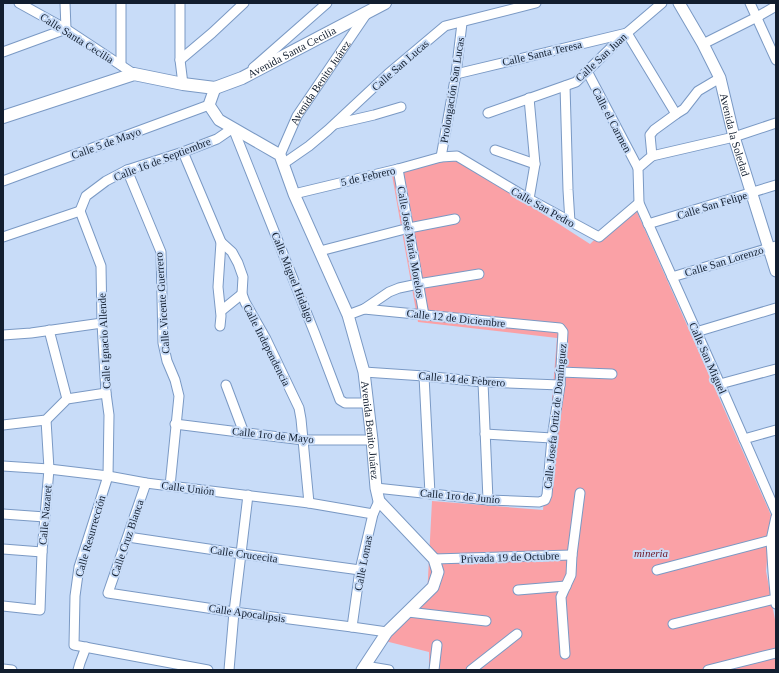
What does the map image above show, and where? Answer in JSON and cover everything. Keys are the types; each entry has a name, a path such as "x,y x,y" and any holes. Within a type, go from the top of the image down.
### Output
{"main road":[{"name":"Avenida Santa Cecilia","path":"215,88 242,78 385,3"},
{"path":"3,117 134,74 184,84 215,88"}],"street":[{"name":"Calle Santa Cecilia","path":"19,3 66,29 134,74"},
{"path":"3,52 66,29 65,3"},
{"path":"121,3 121,65"},
{"path":"180,3 180,60 184,84"},
{"path":"180,60 244,3"},
{"path":"242,78 327,3"},
{"name":"Calle San Lucas","path":"281,160 309,146 388,74 445,26 462,23 536,3"},
{"name":"Calle San Juan","path":"488,113 576,82 627,33 662,3"},
{"name":"Avenida la Soledad","path":"679,3 703,44 720,78 734,137 772,247 776,271"},
{"path":"750,3 776,60"},
{"path":"703,44 776,6"},
{"name":"Avenida Benito Juárez","path":"367,13 297,116 281,160 294,194 348,315 364,372 376,488 379,501"},
{"name":"Prolongación San Lucas","path":"441,157 456,74 462,23"},
{"path":"627,33 676,114"},
{"name":"Calle Santa Teresa","path":"456,74 627,33"},
{"name":"Calle el Carmen","path":"587,71 638,168"},
{"path":"652,156 650,135 654,130 684,109 698,91 720,78"},
{"path":"565,86 570,222"},
{"path":"215,88 209,105 219,120 281,160"},
{"path":"528,199 535,164 529,98"},
{"name":"Calle 5 de Mayo","path":"3,180 209,105"},
{"path":"334,124 401,107"},
{"path":"639,203 638,168 652,156 734,137 776,123"},
{"name":"Calle 16 de Septiembre","path":"80,210 86,196 106,181 128,170 183,152 217,138 233,128"},
{"name":"Calle Miguel Hidalgo","path":"233,128 340,400 345,403 368,403"},
{"path":"495,150 535,164"},
{"name":"Calle Independencia","path":"183,152 221,242 232,252 238,263 243,277 242,294 266,339 299,408 302,418 309,503"},
{"name":"Calle San Pedro","path":"441,157 457,156 528,199 599,237 639,203"},
{"name":"5 de Febrero","path":"294,194 441,157"},
{"name":"Calle José María Morelos","path":"398,169 424,315"},
{"name":"Calle Vicente Guerrero","path":"128,170 161,252 163,343 167,361 175,380 179,396 170,486"},
{"name":"Calle San Felipe","path":"648,224 776,185"},
{"name":"Calle San Miguel","path":"639,203 776,512"},
{"path":"3,237 80,210"},
{"name":"Calle Ignacio Allende","path":"80,210 101,266 102,323 106,393 109,414 108,476"},
{"path":"320,251 409,228 455,218"},
{"path":"220,326 222,316 218,287 221,242"},
{"name":"Calle San Lorenzo","path":"672,277 772,247"},
{"path":"364,309 389,292 399,288 478,274"},
{"path":"221,311 242,294"},
{"path":"696,332 776,308"},
{"name":"Calle 12 de Diciembre","path":"348,315 364,309 560,328 562,332"},
{"path":"3,335 31,333 102,323"},
{"path":"49,330 67,399"},
{"name":"Calle Josefa Ortiz de Domínguez","path":"545,500 547,495 552,438 560,385 562,332"},
{"path":"720,384 776,369"},
{"name":"Calle 14 de Febrero","path":"364,372 483,382 560,385"},
{"path":"560,372 612,374"},
{"path":"424,376 430,494"},
{"path":"483,382 484,434 488,500"},
{"path":"226,386 244,433"},
{"path":"3,425 46,420 67,399 106,393"},
{"name":"Calle Nazaret","path":"3,606 40,610 42,552 49,469 46,420"},
{"name":"Calle 1ro de Mayo","path":"175,424 303,440 372,440"},
{"path":"744,439 776,430"},
{"path":"484,434 552,438"},
{"name":"Calle Unión","path":"3,466 49,469 108,476 146,483 309,503 373,514"},
{"name":"Calle Resurrección","path":"86,647 74,645 75,596 79,567 108,476"},
{"name":"Calle Cruz Blanca","path":"108,593 146,483"},
{"name":"Calle 1ro de Junio","path":"376,488 488,500 539,502 545,500"},
{"name":"Privada 19 de Octubre","path":"434,559 572,555 580,493"},
{"path":"229,670 234,612 248,495"},
{"path":"379,501 434,559 438,572 433,588 387,632 363,668 388,670"},
{"name":"Calle Lomas","path":"352,627 360,570 373,514 379,501"},
{"path":"3,514 45,517"},
{"path":"673,624 776,601 771,540 776,518"},
{"name":"Calle Crucecita","path":"128,537 360,570"},
{"path":"657,570 771,540"},
{"path":"3,549 42,552"},
{"path":"565,654 561,597 571,576 572,555"},
{"path":"518,590 566,586"},
{"name":"Calle Apocalipsis","path":"108,593 234,612 387,632"},
{"path":"408,612 486,621"},
{"path":"471,670 517,634"},
{"path":"434,670 437,645"},
{"path":"78,670 86,647 208,670"},
{"path":"708,670 776,653"},
{"path":"3,669 12,670"}],"green space":[{"name":"mineria","path":"456,158 590,244 633,203 774,522 769,540 766,571 776,625 776,670 429,670 429,652 381,640 427,597 432,501 543,510 557,338 418,322 392,175"}]}
